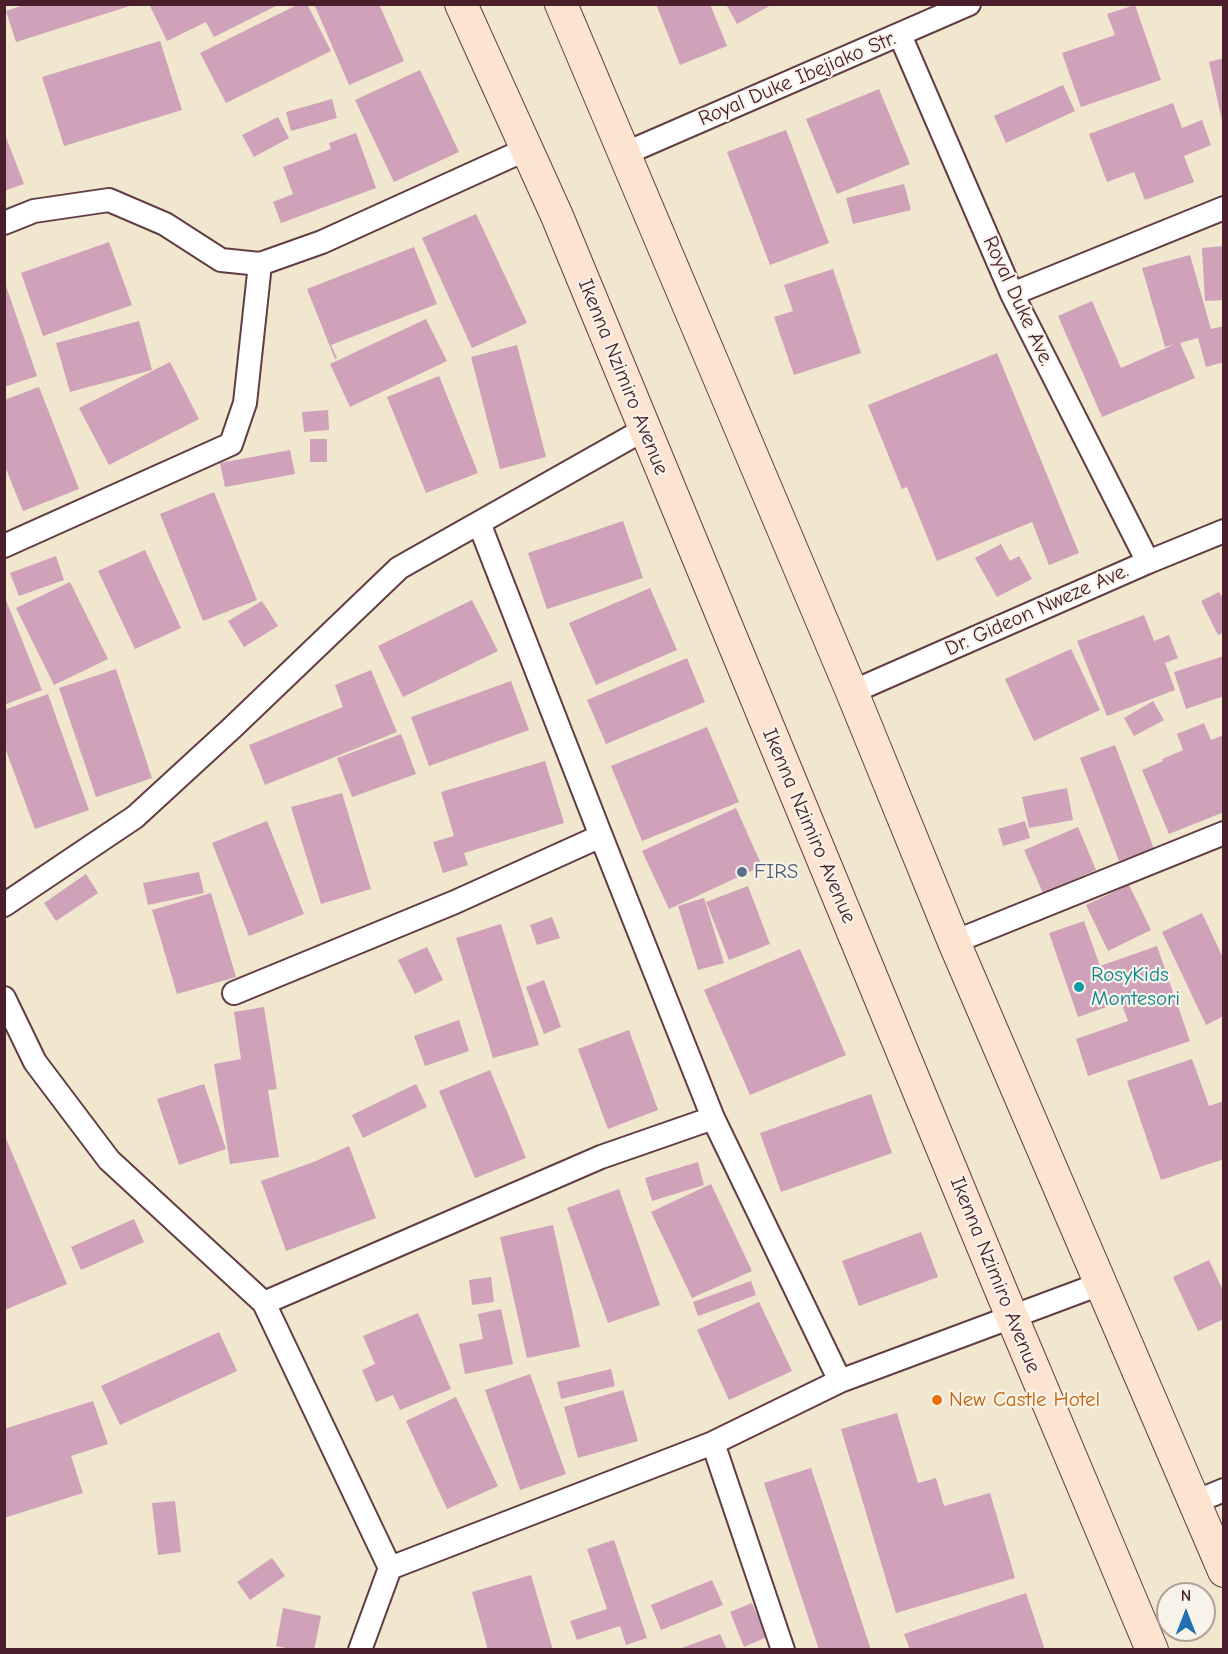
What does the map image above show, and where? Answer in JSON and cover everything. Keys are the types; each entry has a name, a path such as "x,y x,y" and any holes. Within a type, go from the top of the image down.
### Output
{"street":[{"name":"Ikenna Nzimiro Avenue","path":"461,4 557,216 1152,1650"},
{"path":"561,4 852,692 954,942 1224,1571"},
{"name":"Royal Duke Ibejiako Str.","path":"624,154 969,4"},
{"name":"Royal Duke Ave.","path":"900,35 1012,294 1148,562"},
{"path":"4,223 34,210 109,200 165,224 221,260 260,264 322,242 527,149"},
{"path":"1012,294 1224,208"},
{"path":"4,546 231,444 245,403 260,264"},
{"path":"4,905 135,817 234,727 399,568 645,429"},
{"path":"479,523 713,1118 840,1381"},
{"name":"Dr. Gideon Nweze Ave.","path":"852,692 1224,531"},
{"path":"954,942 1224,833"},
{"path":"234,993 455,902 601,836"},
{"path":"4,998 35,1062 109,1160 264,1303 390,1568 360,1650"},
{"path":"264,1303 601,1157 713,1118"},
{"path":"390,1568 713,1443 840,1381 1100,1284"},
{"path":"713,1443 783,1650"},
{"path":"1195,1503 1224,1490"}],"building":[{"path":"27,4 133,5 16,42 6,11"},
{"path":"149,4 280,4 214,37 206,22 167,41"},
{"path":"299,4 307,4 331,51 226,103 200,53"},
{"path":"314,4 379,4 404,61 349,85"},
{"path":"656,4 710,4 727,46 680,65"},
{"path":"726,4 773,4 737,24"},
{"path":"1135,5 1161,80 1081,107 1062,53 1115,35 1107,14"},
{"path":"160,41 182,110 64,146 42,77"},
{"path":"1224,58 1224,125 1223,125 1209,62"},
{"path":"420,70 459,152 394,182 355,100"},
{"path":"1063,85 1075,111 1006,143 994,116"},
{"path":"879,89 910,164 837,194 806,119"},
{"path":"332,99 337,118 291,131 286,112"},
{"path":"1173,103 1182,128 1202,120 1211,145 1184,156 1194,182 1145,200 1134,172 1107,182 1089,134"},
{"path":"278,117 289,138 254,157 242,135"},
{"path":"786,130 829,243 770,265 727,152"},
{"path":"4,132 24,184 4,191"},
{"path":"356,133 376,188 281,223 273,202 293,194 283,167 331,149 329,143"},
{"path":"904,184 911,210 853,224 846,198"},
{"path":"476,214 527,323 472,348 422,238"},
{"path":"109,242 132,305 43,336 21,273"},
{"path":"1224,246 1224,300 1205,301 1202,248"},
{"path":"414,247 437,304 331,345 337,358 335,359 307,289"},
{"path":"1190,255 1211,329 1224,326 1224,362 1206,367 1198,338 1180,343 1195,378 1102,417 1058,316 1092,301 1121,368 1175,344 1165,347 1142,268"},
{"path":"833,269 861,353 794,375 774,317 793,311 784,285"},
{"path":"4,280 37,376 4,387"},
{"path":"426,319 447,361 350,407 330,364"},
{"path":"139,321 152,370 70,392 56,343"},
{"path":"517,345 546,457 500,469 471,357"},
{"path":"997,353 1079,553 1049,565 1032,522 937,561 907,487 902,489 868,405"},
{"path":"170,362 199,419 109,465 79,408"},
{"path":"439,376 478,473 426,493 387,397"},
{"path":"39,387 79,489 23,511 4,464 4,400"},
{"path":"328,410 329,430 304,432 302,412"},
{"path":"310,439 327,439 327,462 310,462"},
{"path":"290,450 295,474 225,487 220,463"},
{"path":"214,492 257,600 203,621 160,514"},
{"path":"623,521 643,578 547,609 528,553"},
{"path":"1001,544 1010,561 1019,556 1032,579 997,597 975,558"},
{"path":"145,550 181,628 135,649 98,571"},
{"path":"56,556 64,580 19,596 10,573"},
{"path":"70,582 108,659 54,685 16,608"},
{"path":"650,588 677,650 596,685 569,623"},
{"path":"1219,592 1224,600 1224,632 1218,635 1201,601"},
{"path":"4,595 42,690 4,705"},
{"path":"472,600 498,651 403,697 378,646"},
{"path":"262,601 278,626 244,647 228,621"},
{"path":"1144,615 1154,641 1169,635 1178,658 1165,663 1175,690 1107,716 1077,641"},
{"path":"1071,649 1100,710 1034,741 1005,679"},
{"path":"1224,656 1224,696 1186,709 1174,672"},
{"path":"687,658 705,702 606,744 587,700"},
{"path":"116,669 152,778 96,797 59,688"},
{"path":"371,670 397,732 265,785 249,745 343,707 335,685"},
{"path":"511,681 529,730 429,766 411,717"},
{"path":"48,694 89,810 35,829 4,745 4,710"},
{"path":"1153,701 1164,720 1134,736 1124,718"},
{"path":"1204,723 1211,740 1224,735 1224,812 1169,834 1142,770 1183,750 1177,734"},
{"path":"707,727 739,802 642,841 611,766"},
{"path":"401,734 416,774 352,797 337,758"},
{"path":"1115,745 1154,849 1119,861 1080,758"},
{"path":"545,761 564,823 464,853 468,865 443,873 433,842 454,836 441,792"},
{"path":"1067,788 1073,820 1029,828 1022,797"},
{"path":"342,793 371,889 321,904 291,807"},
{"path":"736,808 762,866 669,909 642,851"},
{"path":"267,821 304,914 249,936 212,843"},
{"path":"1025,821 1030,838 1003,846 998,829"},
{"path":"1078,827 1096,870 1043,893 1024,850"},
{"path":"199,872 204,893 148,905 143,883"},
{"path":"86,874 98,893 56,921 44,903"},
{"path":"1129,885 1151,930 1108,951 1086,905"},
{"path":"748,886 770,944 729,960 706,902"},
{"path":"211,893 236,977 177,994 152,910"},
{"path":"704,898 724,963 698,970 678,906"},
{"path":"1202,913 1224,960 1224,1016 1206,1025 1162,932"},
{"path":"552,917 560,938 537,945 530,925"},
{"path":"1084,921 1100,966 1157,946 1190,1041 1088,1076 1076,1039 1128,1021 1121,1002 1078,1017 1049,933"},
{"path":"501,924 539,1045 493,1058 456,938"},
{"path":"427,947 443,980 415,994 398,960"},
{"path":"800,949 846,1055 750,1095 704,990"},
{"path":"544,980 561,1027 544,1034 526,987"},
{"path":"264,1007 277,1089 268,1090 279,1157 230,1164 214,1064 241,1059 234,1012"},
{"path":"459,1020 469,1051 425,1066 414,1036"},
{"path":"629,1030 658,1110 608,1129 578,1049"},
{"path":"1192,1059 1209,1106 1224,1101 1224,1159 1161,1180 1127,1081"},
{"path":"490,1070 526,1158 475,1178 439,1091"},
{"path":"204,1084 226,1149 179,1165 157,1099"},
{"path":"416,1084 427,1107 363,1138 352,1115"},
{"path":"871,1094 892,1153 781,1192 760,1133"},
{"path":"5,1136 67,1284 5,1310"},
{"path":"349,1146 376,1218 286,1251 261,1181"},
{"path":"698,1162 704,1185 652,1201 645,1178"},
{"path":"711,1184 752,1271 692,1298 651,1212"},
{"path":"619,1189 660,1305 608,1323 567,1208"},
{"path":"134,1219 144,1242 81,1270 71,1247"},
{"path":"553,1225 580,1347 527,1358 500,1237"},
{"path":"921,1232 938,1277 859,1306 842,1261"},
{"path":"1209,1260 1224,1293 1224,1319 1198,1331 1173,1277"},
{"path":"491,1277 494,1302 472,1305 469,1280"},
{"path":"751,1281 756,1295 698,1316 693,1302"},
{"path":"759,1302 792,1371 729,1400 697,1330"},
{"path":"501,1309 513,1364 465,1374 459,1344 483,1339 478,1314"},
{"path":"418,1313 451,1389 400,1410 393,1395 376,1402 362,1370 375,1364 363,1336"},
{"path":"219,1332 237,1371 120,1425 101,1386"},
{"path":"611,1369 615,1386 561,1399 557,1382"},
{"path":"530,1374 566,1474 520,1490 485,1390"},
{"path":"623,1390 638,1441 578,1458 564,1407"},
{"path":"456,1397 498,1486 447,1509 406,1421"},
{"path":"93,1401 108,1444 71,1456 83,1493 4,1518 4,1429"},
{"path":"897,1413 918,1483 936,1478 944,1506 990,1493 1015,1578 896,1613 841,1429"},
{"path":"811,1468 871,1650 819,1650 764,1483"},
{"path":"175,1501 181,1552 158,1555 152,1503"},
{"path":"614,1540 647,1638 626,1645 620,1626 577,1640 570,1621 607,1609 587,1549"},
{"path":"272,1558 285,1576 250,1600 237,1582"},
{"path":"531,1575 553,1650 488,1650 472,1592"},
{"path":"712,1580 723,1605 661,1630 651,1605"},
{"path":"1026,1593 1045,1650 910,1650 904,1634"},
{"path":"752,1603 767,1637 744,1647 730,1612"},
{"path":"283,1608 321,1616 314,1650 295,1650 276,1646"},
{"path":"720,1634 727,1650 679,1650 679,1649"}],"place":[{"name":"FIRS","path":"742,872"},
{"name":"RosyKids Montesori","path":"1079,987"},
{"name":"New Castle Hotel","path":"937,1400"}]}
